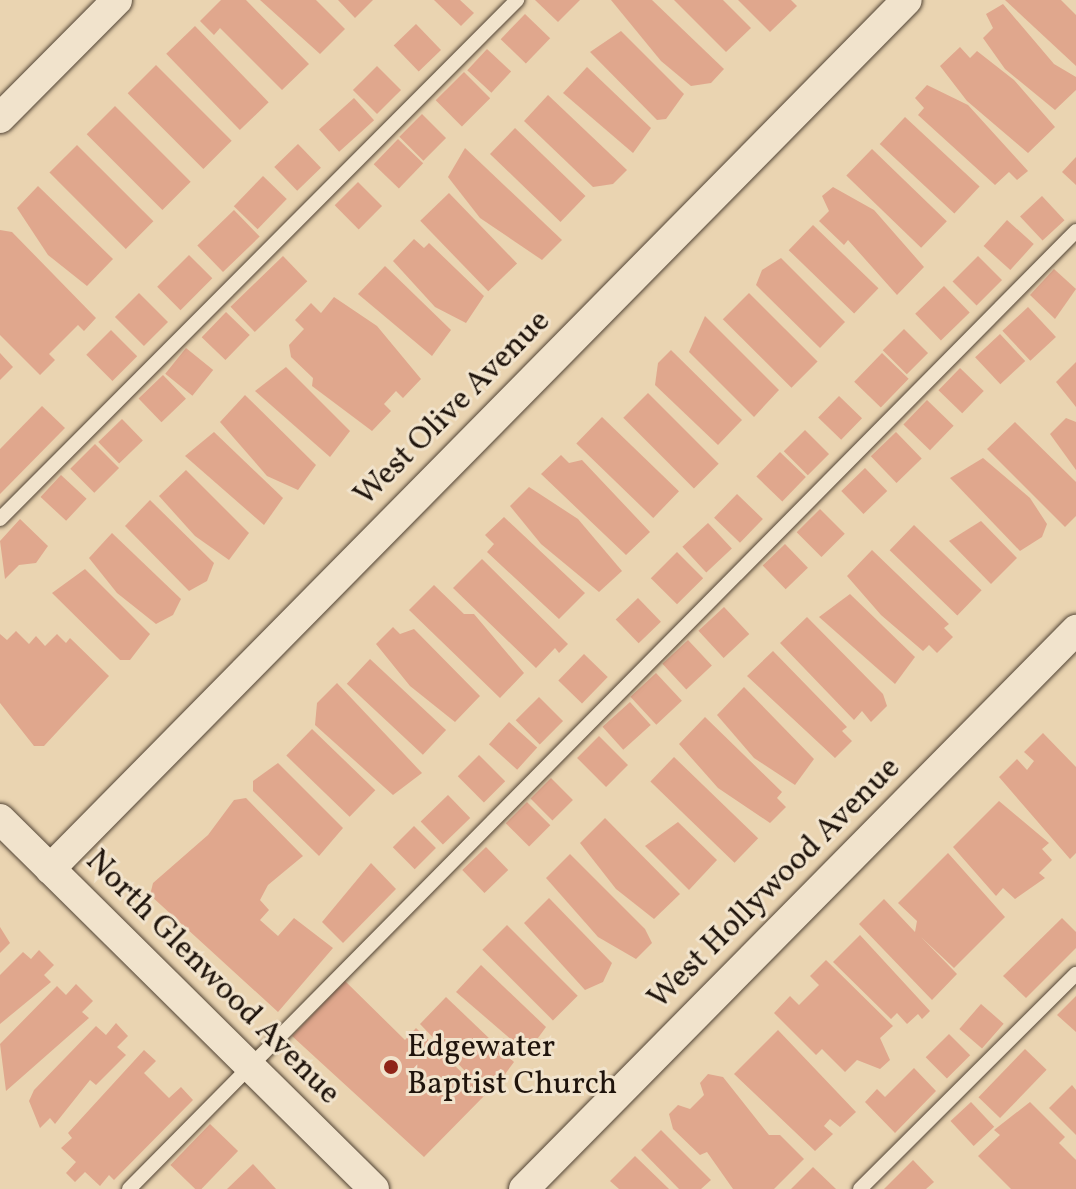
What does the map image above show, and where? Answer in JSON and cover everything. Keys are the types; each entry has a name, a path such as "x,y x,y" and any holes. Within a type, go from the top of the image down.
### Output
{"street":[{"path":"0,118 117,0"},
{"name":"West Olive Avenue","path":"50,869 907,0"},
{"name":"West Hollywood Avenue","path":"524,1189 1076,630"},
{"name":"North Glenwood Avenue","path":"0,819 374,1189"}],"lane":[{"path":"0,519 517,0"},
{"path":"129,1189 1076,231"},
{"path":"860,1189 1076,974"}],"building":[{"path":"221,0 246,0 309,64 282,90 220,28 214,35 200,21"},
{"path":"260,0 316,0 345,29 320,54"},
{"path":"338,0 373,0 355,18"},
{"path":"434,0 460,0 474,13 461,26"},
{"path":"535,0 580,0 558,22"},
{"path":"611,0 652,0 724,69 711,83 691,86 661,61"},
{"path":"674,0 723,0 751,28 726,52"},
{"path":"738,0 791,0 797,6 770,32"},
{"path":"1005,0 1061,0 1076,15 1076,66"},
{"path":"1003,4 1054,64 1076,77 1076,90 1055,110 1005,69 983,38 993,28 986,14"},
{"path":"525,14 550,38 526,63 501,39"},
{"path":"416,24 441,50 419,71 394,46"},
{"path":"195,26 269,102 240,130 166,54"},
{"path":"621,31 684,94 666,119 657,120 590,52"},
{"path":"960,47 970,58 977,51 1014,80 1055,127 1028,153 967,101 940,66"},
{"path":"487,49 511,72 491,93 467,70"},
{"path":"156,65 232,141 203,169 128,93"},
{"path":"377,66 401,90 377,114 353,90"},
{"path":"587,67 651,128 633,153 563,93"},
{"path":"464,72 490,98 462,126 436,100"},
{"path":"927,85 968,105 1028,171 1017,180 1009,172 995,185 918,115 924,108 915,98"},
{"path":"548,95 627,170 613,184 593,187 524,121"},
{"path":"354,98 374,120 339,152 319,129"},
{"path":"115,106 191,182 162,210 87,134"},
{"path":"422,114 446,138 423,161 399,137"},
{"path":"905,117 980,187 954,214 880,144"},
{"path":"515,128 585,196 560,222 490,154"},
{"path":"398,139 423,163 399,188 374,164"},
{"path":"298,144 321,168 297,191 274,167"},
{"path":"77,145 153,221 126,249 49,173"},
{"path":"465,148 562,240 542,260 480,218 448,177"},
{"path":"872,149 947,221 921,248 846,176"},
{"path":"1076,157 1076,185 1062,172"},
{"path":"263,176 287,199 258,229 234,206"},
{"path":"358,182 382,206 359,229 335,205"},
{"path":"38,186 113,259 87,286 48,255 17,208"},
{"path":"833,187 874,210 924,267 897,295 848,240 844,245 819,221 829,211 822,196"},
{"path":"449,193 517,263 488,291 420,221"},
{"path":"1042,196 1065,220 1043,241 1020,216"},
{"path":"234,210 260,237 223,272 197,245"},
{"path":"1007,220 1034,244 1010,270 984,246"},
{"path":"813,225 878,288 854,313 789,250"},
{"path":"0,230 12,232 96,318 84,331 78,325 49,354 55,360 40,375 0,335"},
{"path":"414,239 424,248 429,243 484,296 466,323 435,307 393,261"},
{"path":"189,255 212,278 181,310 157,287"},
{"path":"283,256 307,281 255,332 230,307"},
{"path":"978,256 1002,280 977,305 953,281"},
{"path":"781,258 845,322 820,348 756,285 762,270"},
{"path":"385,266 451,330 432,356 358,294"},
{"path":"1054,269 1076,289 1055,319 1030,295"},
{"path":"944,286 970,313 941,340 915,314"},
{"path":"139,293 168,322 144,346 115,317"},
{"path":"749,293 818,362 791,388 723,319"},
{"path":"334,297 377,326 421,379 403,398 396,391 384,404 391,411 372,431 312,386 313,378 291,357 289,345 304,329 295,320 311,303 321,313"},
{"path":"1028,307 1056,337 1030,361 1002,331"},
{"path":"226,312 250,335 225,360 202,337"},
{"path":"705,316 779,390 754,417 689,352"},
{"path":"904,329 928,353 907,374 883,350"},
{"path":"111,330 137,356 112,381 86,355"},
{"path":"1000,334 1025,361 1000,384 975,357"},
{"path":"186,348 213,370 192,396 165,374"},
{"path":"671,350 742,420 718,445 655,385 658,363"},
{"path":"0,353 13,367 0,380"},
{"path":"882,353 909,379 881,407 854,382"},
{"path":"1076,362 1076,407 1056,382"},
{"path":"286,367 350,431 330,457 255,391"},
{"path":"960,368 984,391 962,413 938,390"},
{"path":"163,375 186,399 161,422 139,399"},
{"path":"648,393 719,464 694,488 623,418"},
{"path":"245,395 316,465 298,490 267,476 220,422"},
{"path":"839,396 862,418 841,440 818,418"},
{"path":"927,400 954,426 930,450 903,424"},
{"path":"42,406 65,428 0,494 0,449"},
{"path":"602,417 679,491 653,518 576,444"},
{"path":"1066,418 1076,422 1076,470 1050,434"},
{"path":"122,419 143,441 119,464 98,442"},
{"path":"1015,422 1076,482 1076,516 1065,527 987,449"},
{"path":"805,430 829,454 808,475 784,451"},
{"path":"214,432 283,498 264,525 185,456"},
{"path":"896,432 922,459 897,483 871,456"},
{"path":"95,444 119,468 94,493 70,469"},
{"path":"780,452 806,477 782,501 756,476"},
{"path":"561,455 569,463 582,460 650,532 626,555 541,474"},
{"path":"983,458 1030,498 1047,524 1042,537 1020,551 950,478"},
{"path":"865,468 887,491 863,514 841,491"},
{"path":"186,470 249,533 229,560 195,536 159,496"},
{"path":"61,475 87,499 66,521 41,497"},
{"path":"529,487 578,519 622,571 599,592 541,544 510,506"},
{"path":"737,494 763,519 740,543 714,518"},
{"path":"150,500 214,563 207,581 189,591 125,526"},
{"path":"820,509 845,534 821,557 797,532"},
{"path":"504,517 585,593 559,619 487,552 494,544 485,535"},
{"path":"20,519 48,546 36,563 19,565 5,579 0,541"},
{"path":"981,521 1017,558 991,584 949,541"},
{"path":"708,523 732,549 706,572 682,547"},
{"path":"914,525 982,590 957,615 890,550"},
{"path":"112,533 181,599 173,615 156,624 117,593 89,558"},
{"path":"785,544 808,568 786,589 763,566"},
{"path":"872,550 949,624 944,628 953,637 937,653 929,645 923,651 881,615 847,576"},
{"path":"677,552 703,578 677,604 651,578"},
{"path":"482,559 568,644 559,653 555,648 536,668 453,588"},
{"path":"85,569 150,634 130,660 120,660 52,593"},
{"path":"434,585 464,614 474,614 524,673 500,698 409,610"},
{"path":"850,594 915,657 895,684 819,617"},
{"path":"638,598 661,622 639,643 616,620"},
{"path":"724,607 749,634 724,658 698,631"},
{"path":"807,617 883,694 887,706 871,722 862,711 854,720 780,643"},
{"path":"393,627 400,634 414,629 480,696 455,722 410,686 376,644"},
{"path":"16,631 29,644 36,636 45,646 57,634 66,643 70,638 109,676 44,746 34,746 0,703 0,634 7,640"},
{"path":"688,640 712,666 686,689 662,664"},
{"path":"773,651 847,727 842,731 852,741 835,758 747,676"},
{"path":"584,654 608,677 582,704 558,681"},
{"path":"370,659 446,730 423,755 347,684"},
{"path":"656,673 682,701 656,725 630,697"},
{"path":"337,683 422,773 393,795 315,725 317,703"},
{"path":"744,687 814,759 795,785 754,758 717,715"},
{"path":"539,697 563,721 540,744 516,720"},
{"path":"630,702 651,725 623,750 603,727"},
{"path":"705,717 782,792 777,798 786,807 770,823 718,788 679,744"},
{"path":"509,722 537,747 517,770 489,744"},
{"path":"312,729 375,790 350,817 286,756"},
{"path":"1043,733 1076,767 1076,853 1070,859 999,777 1017,759 1027,770 1034,761 1024,752"},
{"path":"599,736 628,765 606,787 577,758"},
{"path":"479,755 505,781 484,802 458,776"},
{"path":"674,757 758,838 735,863 650,781"},
{"path":"278,763 343,828 319,856 253,791 253,781"},
{"path":"551,778 573,800 552,820 530,799"},
{"path":"448,795 470,818 443,844 421,821"},
{"path":"246,798 303,856 268,885 260,900 269,910 260,920 278,936 294,918 333,948 278,1012 150,895 153,883 208,835 234,800"},
{"path":"999,801 1049,843 1042,849 1052,860 1039,873 1045,878 1015,899 1003,888 996,896 953,847"},
{"path":"527,802 550,825 529,847 506,823"},
{"path":"605,818 680,894 654,919 616,889 580,843"},
{"path":"678,822 717,860 689,890 645,846"},
{"path":"414,826 436,848 415,869 393,847"},
{"path":"486,847 508,870 484,893 462,870"},
{"path":"948,853 1005,917 954,968 921,937 957,974 932,1000 859,924 884,899 915,932 917,921 898,903"},
{"path":"570,854 645,929 652,943 636,959 598,937 546,878"},
{"path":"371,863 396,889 343,943 322,922"},
{"path":"549,898 612,963 603,982 585,990 524,923"},
{"path":"1062,918 1076,932 1076,948 1026,998 1003,976"},
{"path":"507,925 578,996 553,1020 482,950"},
{"path":"0,927 10,943 0,953"},
{"path":"860,935 930,1011 922,1019 918,1014 907,1024 897,1013 891,1019 833,962"},
{"path":"39,950 54,965 44,975 51,982 0,1024 0,975 23,952 31,959"},
{"path":"826,960 893,1026 880,1038 890,1060 880,1069 857,1060 845,1072 822,1049 816,1055 774,1013 790,996 799,1005 819,985 810,976"},
{"path":"481,965 546,1027 527,1053 456,992"},
{"name":"Edgewater Baptist Church","path":"345,981 405,1040 416,1028 485,1095 424,1157 292,1036"},
{"path":"76,984 93,1001 82,1012 89,1018 6,1091 0,1044 57,986 66,995"},
{"path":"1076,996 1076,1032 1057,1015"},
{"path":"446,997 514,1062 494,1089 467,1073 420,1024"},
{"path":"981,1004 1004,1024 982,1049 959,1029"},
{"path":"116,1023 128,1036 117,1047 126,1055 96,1085 90,1080 55,1124 50,1118 40,1128 29,1101 34,1090 96,1026 106,1035"},
{"path":"778,1030 856,1112 840,1127 830,1119 824,1126 833,1134 815,1151 734,1074"},
{"path":"949,1034 970,1055 947,1079 926,1057"},
{"path":"1025,1049 1047,1070 1000,1118 978,1097"},
{"path":"144,1050 156,1061 144,1073 169,1098 181,1087 193,1100 114,1180 109,1175 100,1186 85,1172 75,1182 66,1173 76,1162 61,1148 72,1138 68,1133"},
{"path":"914,1068 936,1091 895,1133 865,1102 877,1089 885,1097"},
{"path":"708,1074 723,1077 769,1135 780,1135 804,1159 774,1189 733,1189 707,1152 700,1155 673,1129 669,1114 678,1105 690,1109 704,1095 700,1083"},
{"path":"1072,1085 1076,1090 1076,1135 1049,1108"},
{"path":"971,1102 994,1127 974,1146 951,1121"},
{"path":"1030,1102 1065,1137 1059,1143 1076,1160 1076,1189 1011,1189 978,1156 1000,1135 994,1130"},
{"path":"210,1124 238,1151 201,1189 195,1189 170,1165"},
{"path":"661,1130 711,1180 701,1189 679,1189 641,1150"},
{"path":"635,1156 669,1189 619,1189 610,1181"},
{"path":"913,1160 934,1182 926,1189 884,1189"},
{"path":"253,1164 276,1189 227,1189"},
{"path":"813,1167 836,1189 791,1189"}],"place":[{"name":"Edgewater Baptist Church","path":"391,1067"}]}
